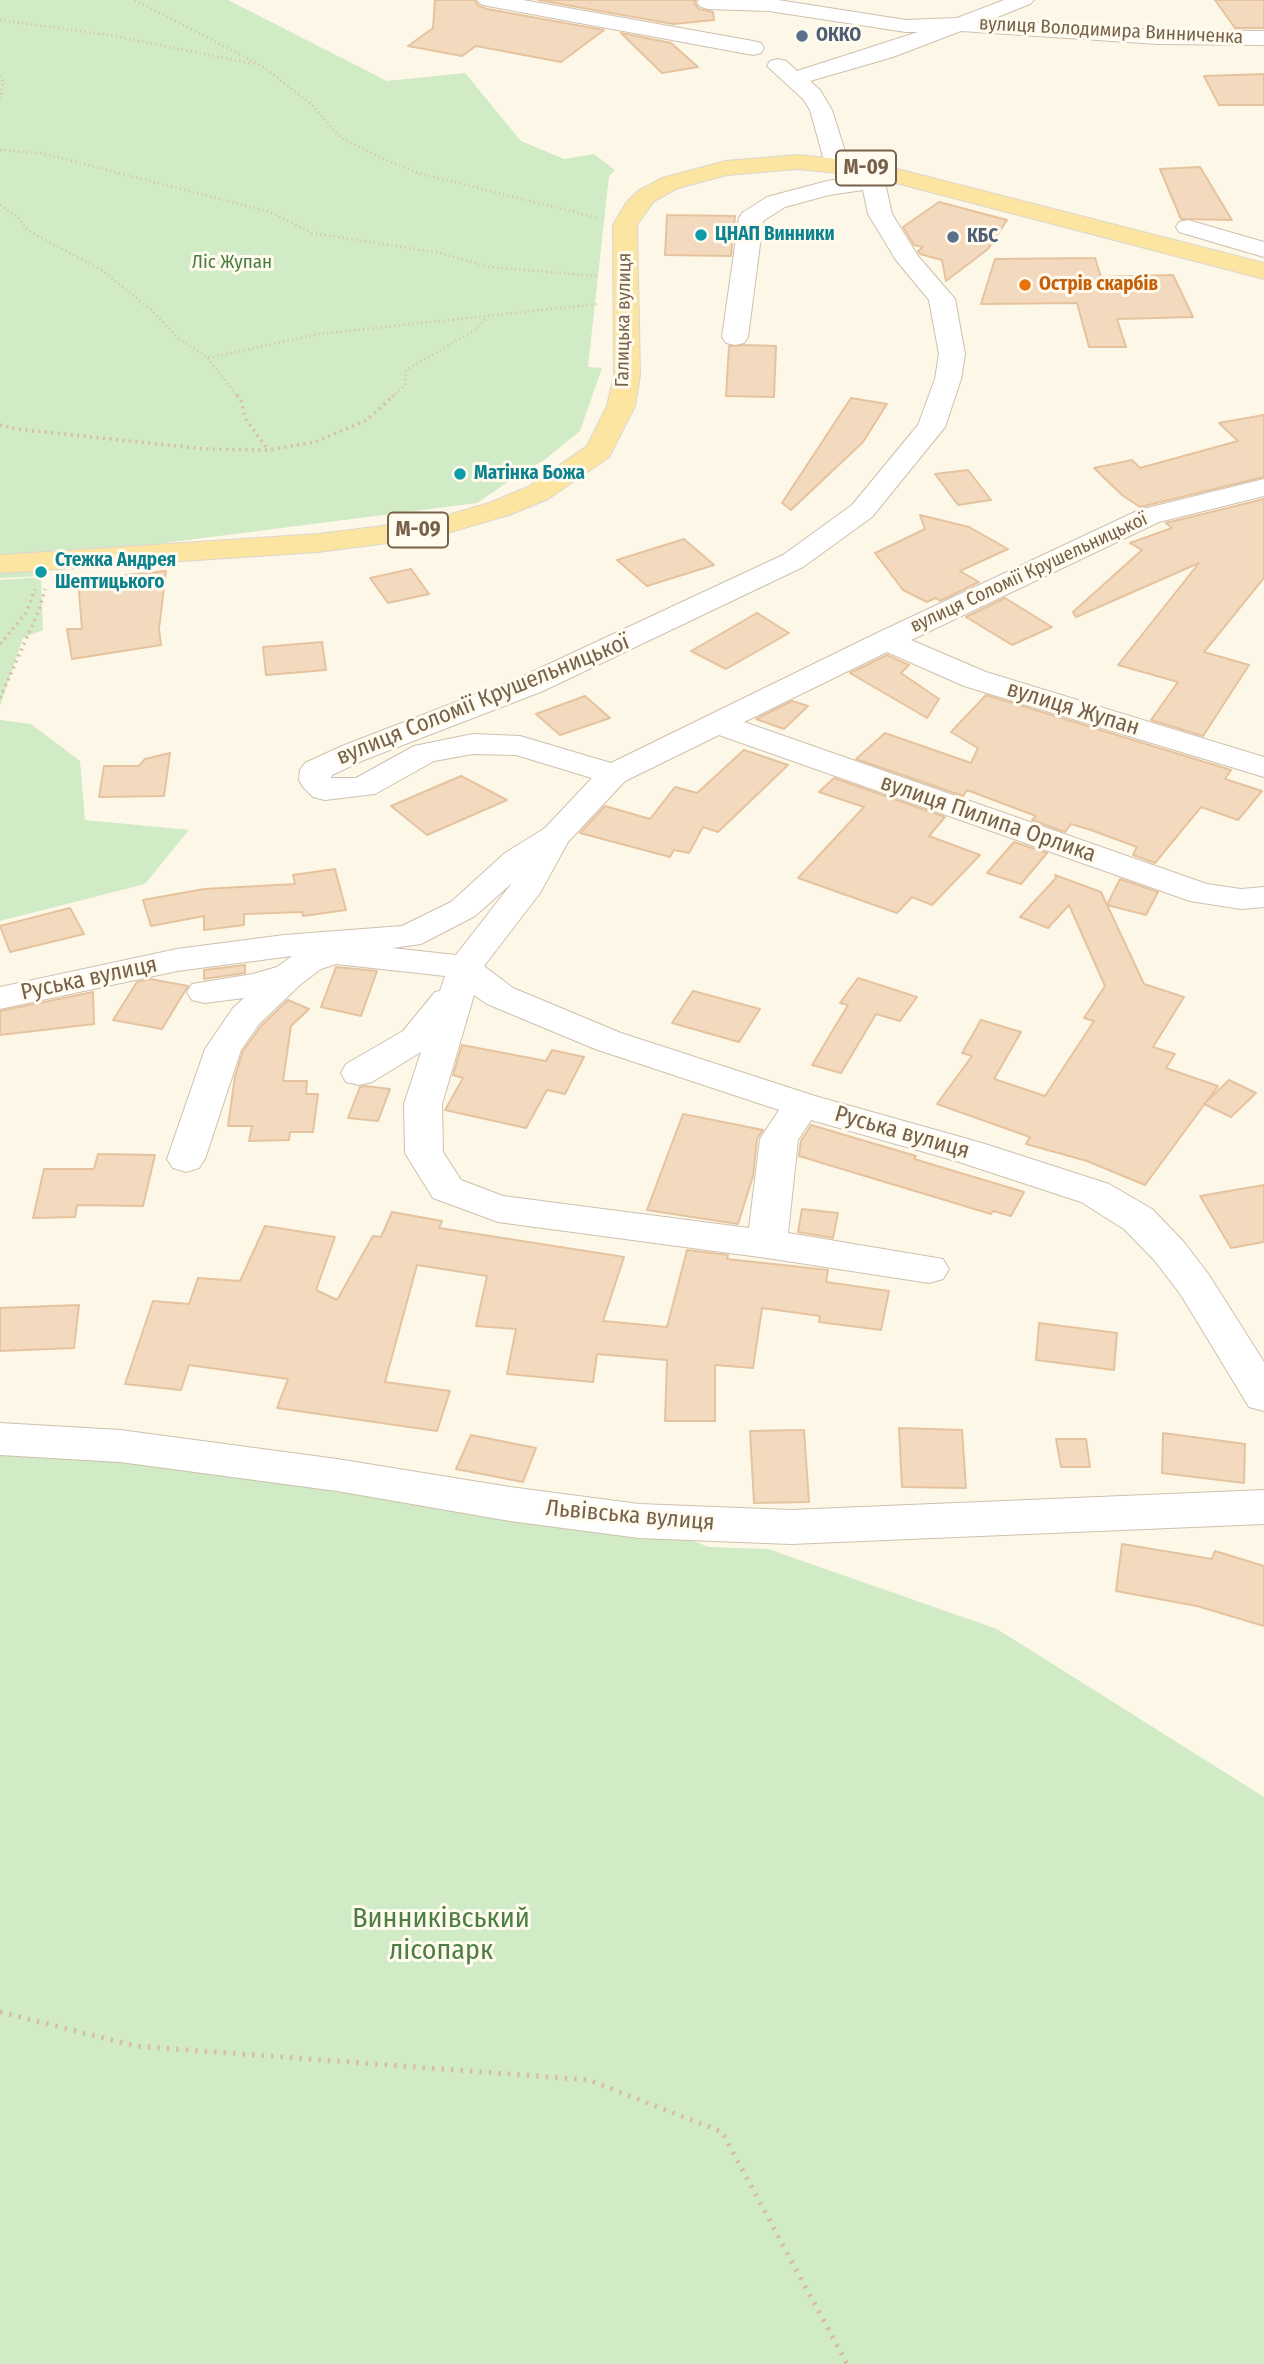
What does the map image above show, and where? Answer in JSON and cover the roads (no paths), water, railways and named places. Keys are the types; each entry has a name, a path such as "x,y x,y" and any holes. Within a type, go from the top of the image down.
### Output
{"main road":[{"name":"Галицька вулиця","path":"0,564 44,575 433,528 499,509 538,493 599,451 621,406 627,375 625,225 646,196 670,183 726,168 775,163 837,164 871,175 1264,271"}],"street":[{"path":"488,0 752,48"},
{"path":"707,1 728,27 812,95 821,110 837,164"},
{"name":"вулиця Володимира Винниченка","path":"707,1 769,5 906,26 958,24 1158,37 1264,38"},
{"path":"1012,2 1060,30"},
{"name":"вулиця Володимира Винниченка","path":"958,24 1012,2"},
{"path":"794,79 885,52 958,24"},
{"path":"734,338 751,218 776,202 871,175"},
{"name":"вулиця Соломії Крушельницької","path":"614,774 520,746 498,743 473,744 425,753 363,787 325,790 315,780 316,770 353,752 532,684 793,561 862,511 931,427 948,379 952,354 950,328 942,299 908,260 880,214 871,175"},
{"path":"1188,227 1264,250"},
{"name":"вулиця Соломії Крушельницької","path":"177,960 284,946 409,936 463,909 517,860 557,835 614,774 887,640 1149,516 1264,487"},
{"name":"вулиця Жупан","path":"887,640 975,679 1264,767"},
{"name":"вулиця Пилипа Орлика","path":"716,723 1202,894 1241,899 1264,897"},
{"path":"359,1073 416,1039 523,893 557,835"},
{"path":"186,1159 223,1049 247,1016 288,976 309,961 334,953 461,981"},
{"name":"Руська вулиця","path":"0,998 177,960"},
{"path":"205,992 256,985 288,976"},
{"path":"461,981 423,1104 424,1153 447,1189 498,1209 767,1244 929,1269"},
{"name":"Руська вулиця","path":"461,981 481,984 500,996 608,1041 802,1105 969,1152 1095,1193 1138,1219 1169,1251 1195,1285 1264,1396"},
{"path":"767,1244 779,1139 802,1105"},
{"name":"Львівська вулиця","path":"0,1439 120,1446 337,1475 510,1504 639,1521 791,1527 1264,1507"}],"place":[{"name":"ОККО","path":"802,36"},
{"name":"ЦНАП Винники","path":"701,235"},
{"name":"КБС","path":"953,237"},
{"name":"Острів скарбів","path":"1025,285"},
{"name":"Матінка Божа","path":"460,474"},
{"name":"Стежка Андрея Шептицького","path":"41,572"}],"park label":[{"name":"Ліс Жупан","path":"232,263"},
{"name":"Винниківський лісопарк","path":"441,1935"}]}
